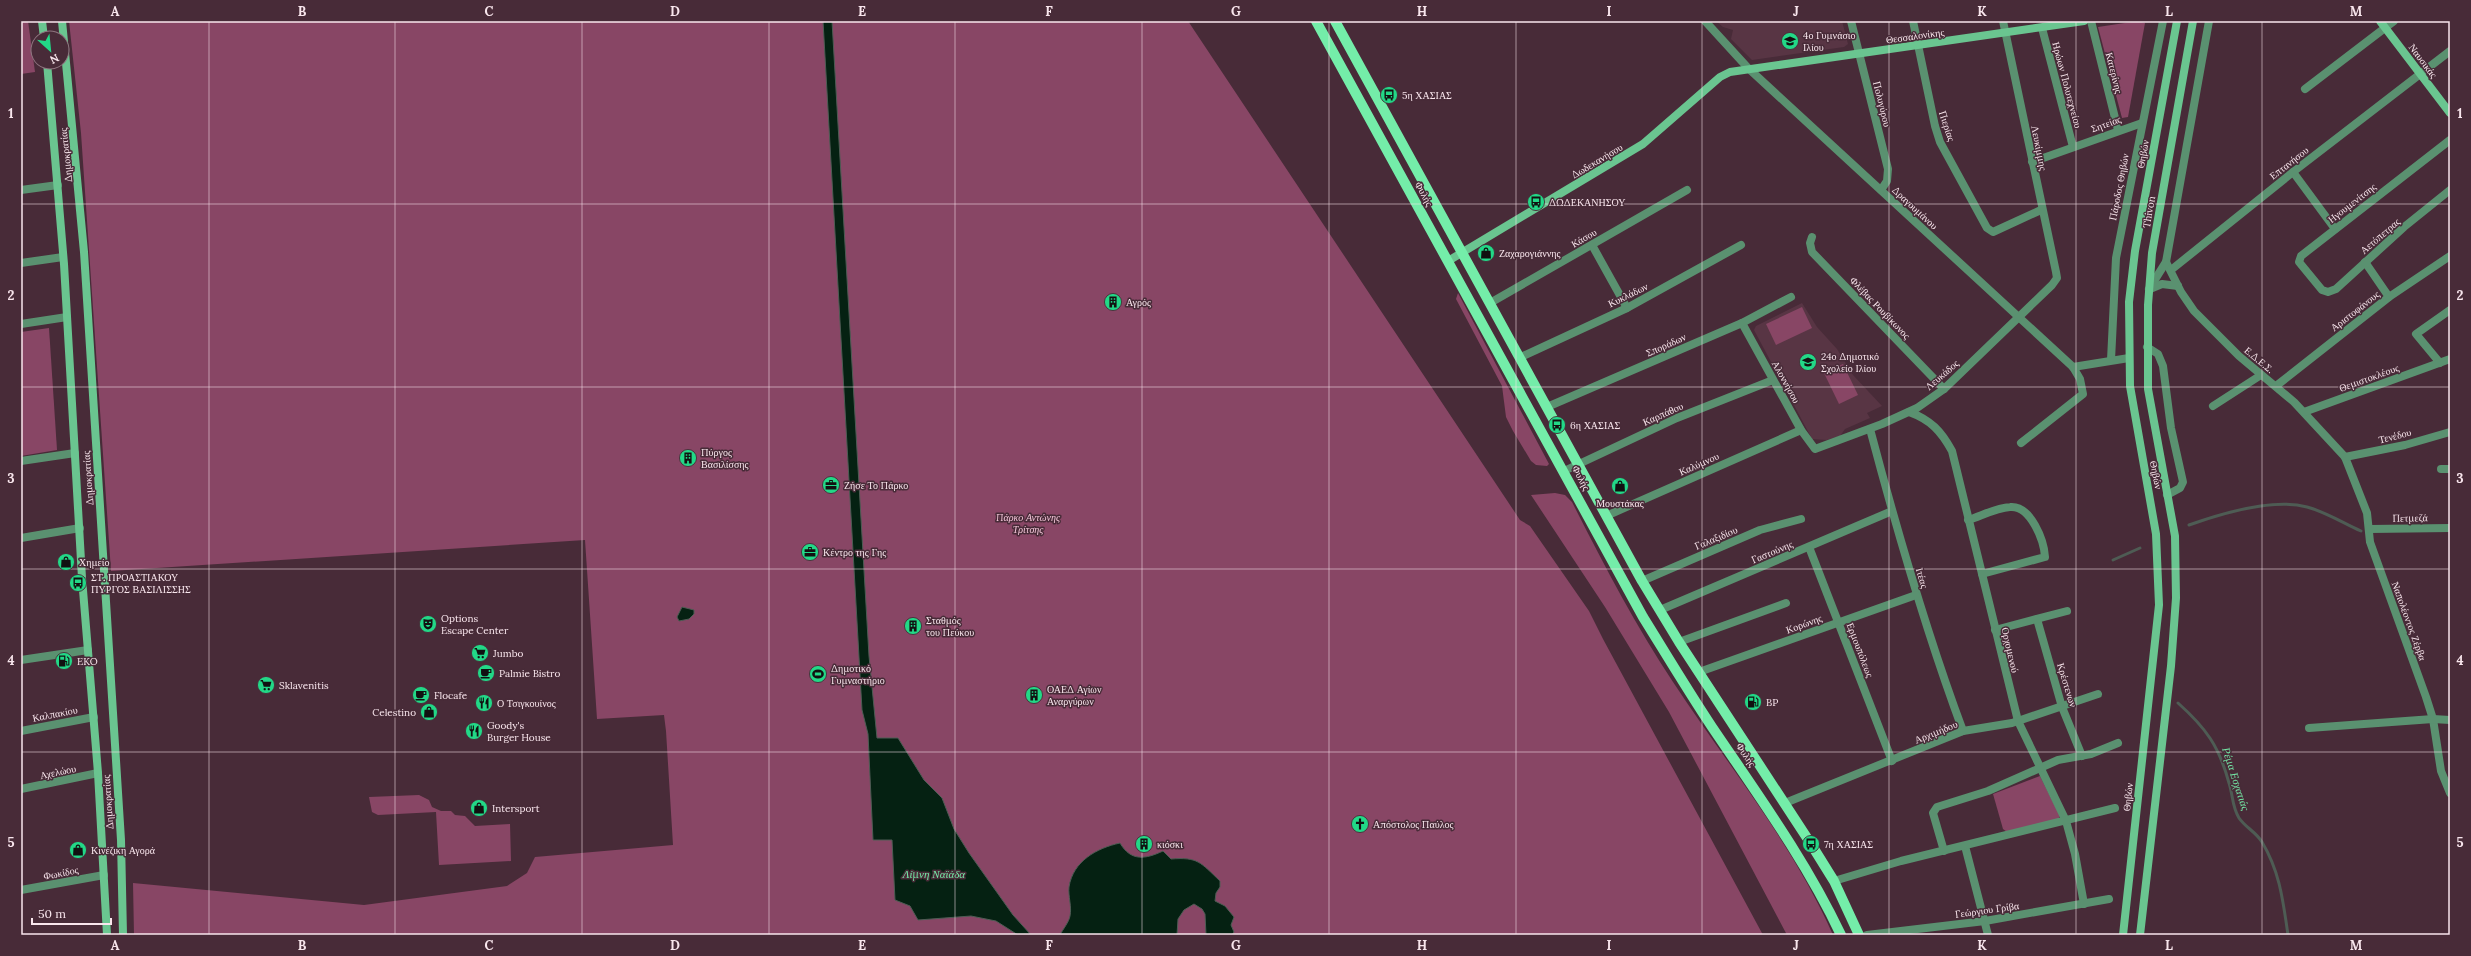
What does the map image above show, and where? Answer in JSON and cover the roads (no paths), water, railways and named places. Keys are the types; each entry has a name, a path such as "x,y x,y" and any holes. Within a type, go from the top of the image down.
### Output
{"main road":[{"name":"Δημοκρατίας","path":"62,21 84,252 121,840 123,935"},
{"name":"Φυλής","path":"1316,21 1564,470 1643,617 1686,686 1781,827 1821,894 1841,935"},
{"name":"Φυλής","path":"1335,21 1462,254 1521,357 1642,581 1698,672 1785,803 1834,881 1859,935"},
{"name":"Θεσσαλονίκης","path":"1748,68 1917,46 2084,21"},
{"name":"Θηβών","path":"2123,935 2159,605 2156,534 2130,386 2129,358 2132,273 2177,21"},
{"name":"Θηβών","path":"2140,935 2176,615 2175,543 2148,389 2147,347 2149,289 2152,253 2193,21"},
{"name":"Ναυσικάς","path":"2380,21 2450,113"},
{"name":"Δωδεκανήσου","path":"1448,261 1619,160 1648,141 1666,123 1720,76 1748,68"},
{"name":"Δημοκρατίας","path":"48,70 58,185 88,650 98,773 107,935"}],"street":[{"name":"Δραγουμάνου","path":"1705,21 1748,68 2073,367"},
{"name":"Πολυγύρου","path":"1851,21 1888,169 1887,181 1881,190"},
{"name":"Πιερίας","path":"1913,21 1917,46 1940,142 1987,228 1993,232 2041,210"},
{"name":"Λευκίμμης","path":"2003,21 2056,278"},
{"name":"Κατερίνης","path":"2091,21 2118,130"},
{"name":"Πάροδος Θηβών","path":"2111,360 2116,258 2163,21"},
{"path":"2149,289 2166,262 2209,21"},
{"path":"2305,89 2386,29 2394,21"},
{"name":"Ηρώων Πολυτεχνείου","path":"2042,28 2073,147"},
{"name":"Επτανήσου","path":"2171,270 2293,172 2450,51"},
{"name":"Σητείας","path":"2032,162 2118,130 2142,123"},
{"name":"Ηγουμενίτσης","path":"2322,290 2299,262 2301,256 2450,140"},
{"path":"2293,172 2335,229"},
{"path":"21,190 58,185"},
{"name":"Κάσου","path":"1490,303 1688,190"},
{"name":"Αετόπετρας","path":"2322,290 2328,292 2336,289 2365,262 2450,190"},
{"name":"Φλέβας Ρουβίκωνος","path":"1812,237 1810,243 1812,252 1944,389"},
{"path":"1592,245 1626,308"},
{"name":"Κυκλάδων","path":"1521,357 1626,308 1741,245"},
{"name":"Αριστοφάνους","path":"2276,386 2389,297 2450,256"},
{"path":"21,263 63,258"},
{"path":"2166,262 2171,270"},
{"path":"2365,262 2389,297"},
{"name":"Ε.Δ.Ε.Σ.","path":"2171,270 2188,304 2215,333 2304,412 2345,457"},
{"name":"Λευκάδος","path":"1815,449 1909,412 1944,389 2019,317 2056,278"},
{"path":"2149,289 2162,284 2178,286"},
{"name":"Σποράδων","path":"1547,407 1742,323 1791,297"},
{"path":"2440,363 2416,334 2450,310"},
{"path":"21,324 67,317"},
{"name":"Αλοννήσου","path":"1742,323 1801,430 1815,449"},
{"path":"2147,347 2158,354 2163,366 2171,428 2183,482 2180,488 2167,495"},
{"path":"2021,443 2083,394 2080,379 2073,367 2129,358"},
{"name":"Θεμιστοκλέους","path":"2304,412 2450,359"},
{"path":"2213,406 2261,375"},
{"name":"Καρπάθου","path":"1564,470 1677,418 1773,380"},
{"name":"Ορχομενού","path":"1909,412 1925,418 1946,441 1955,462 2018,721 2040,768 2047,778 2066,821 2075,854 2084,904"},
{"name":"Ιτέας","path":"1870,428 1916,595 1939,666 1963,731"},
{"name":"Καλύμνου","path":"1606,516 1801,430"},
{"name":"Τενέδου","path":"2345,457 2450,432"},
{"path":"21,462 75,453"},
{"name":"Ναπολέοντος Ζέρβα","path":"2345,457 2357,485 2370,529 2370,542 2433,719 2441,771 2447,776 2450,793"},
{"path":"1968,520 2011,506 2028,515 2039,533 2045,557 1982,574"},
{"name":"Γαστούνης","path":"1660,610 1892,511"},
{"name":"Γαλαξιδίου","path":"1642,581 1760,530 1801,519"},
{"path":"21,538 80,528"},
{"name":"Πετμεζά","path":"2370,529 2450,528"},
{"name":"Ερμουπόλεως","path":"1809,547 1892,761"},
{"name":"Κορώνης","path":"1698,672 1916,595"},
{"path":"1679,642 1786,602"},
{"path":"1995,630 2067,611"},
{"name":"Κρέστενων","path":"2037,619 2062,707 2082,756"},
{"path":"21,660 88,650"},
{"name":"Αρχιμήδου","path":"1785,803 1963,731 2018,721 2098,694"},
{"name":"Καλπακίου","path":"21,731 94,717"},
{"path":"2309,728 2433,719 2450,720"},
{"path":"1944,851 1933,810 1988,791 2058,760 2082,756 2118,743"},
{"name":"Αχελώου","path":"21,789 98,773"},
{"path":"1834,881 1901,861 2115,808"},
{"path":"1965,846 1988,935"},
{"name":"Φωκίδος","path":"21,890 104,875"},
{"name":"Γεώργιου Γρίβα","path":"1867,935 1984,921 2109,899"}],"water":[{"name":"Λίμνη Ναϊάδα","path":"823,21 832,21 869,656 877,738 898,738 924,780 942,798 954,829 969,853 1013,915 1031,935 1018,935 996,921 971,916 918,920 910,906 895,900 892,840 873,840 868,734 862,710"},
{"path":"682,607 694,610 694,614 689,619 679,621 677,617"},
{"path":"1120,843 1124,849 1134,856 1151,856 1163,851 1171,859 1193,860 1203,865 1220,881 1220,887 1216,893 1215,901 1225,906 1234,917 1231,925 1234,932 1232,935 1206,935 1205,914 1202,909 1194,904 1184,910 1178,919 1177,935 1060,935 1070,916 1071,909 1069,887 1075,870 1087,857 1095,852"}],"waterway":[{"path":"2189,525 2247,508 2279,504 2307,507 2361,531"},
{"path":"2113,560 2140,548"},
{"name":"Ρέμα Εσχατιάς","path":"2178,703 2188,712 2210,738 2221,758 2239,818 2260,838 2268,853 2280,887 2288,935"}],"place":[{"name":"4ο Γυμνάσιο Ιλίου","path":"1790,41"},
{"name":"5η ΧΑΣΙΑΣ","path":"1389,95"},
{"name":"ΔΩΔΕΚΑΝΗΣΟΥ","path":"1536,202"},
{"name":"Ζαχαρογιάννης","path":"1486,253"},
{"name":"Αγρός","path":"1113,302"},
{"name":"24ο Δημοτικό Σχολείο Ιλίου","path":"1808,362"},
{"name":"6η ΧΑΣΙΑΣ","path":"1557,425"},
{"name":"Πύργος Βασιλίσσης","path":"688,458"},
{"name":"Ζήσε Το Πάρκο","path":"831,485"},
{"name":"Μουστάκας","path":"1620,486"},
{"name":"Κέντρο της Γης","path":"810,552"},
{"name":"Χημείο","path":"66,562"},
{"name":"ΣΤ. ΠΡΟΑΣΤΙΑΚΟΥ ΠΥΡΓΟΣ ΒΑΣΙΛΙΣΣΗΣ","path":"78,583"},
{"name":"Options Escape Center","path":"428,624"},
{"name":"Σταθμός του Πεύκου","path":"913,626"},
{"name":"Jumbo","path":"480,653"},
{"name":"EKO","path":"64,661"},
{"name":"Palmie Bistro","path":"486,673"},
{"name":"Δημοτικό Γυμναστήριο","path":"818,674"},
{"name":"Sklavenitis","path":"266,685"},
{"name":"Flocafe","path":"421,695"},
{"name":"ΟΑΕΔ Αγίων Αναργύρων","path":"1034,695"},
{"name":"BP","path":"1753,702"},
{"name":"Ο Τσιγκουίνος","path":"484,703"},
{"name":"Celestino","path":"429,712"},
{"name":"Goody's Burger House","path":"474,731"},
{"name":"Intersport","path":"479,808"},
{"name":"Απόστολος Παύλος","path":"1360,824"},
{"name":"κιόσκι","path":"1144,844"},
{"name":"7η ΧΑΣΙΑΣ","path":"1811,844"},
{"name":"Κινέζικη Αγορά","path":"78,850"}],"park label":[{"name":"Πάρκο Αντώνης Τρίτσης","path":"1028,522"}]}
